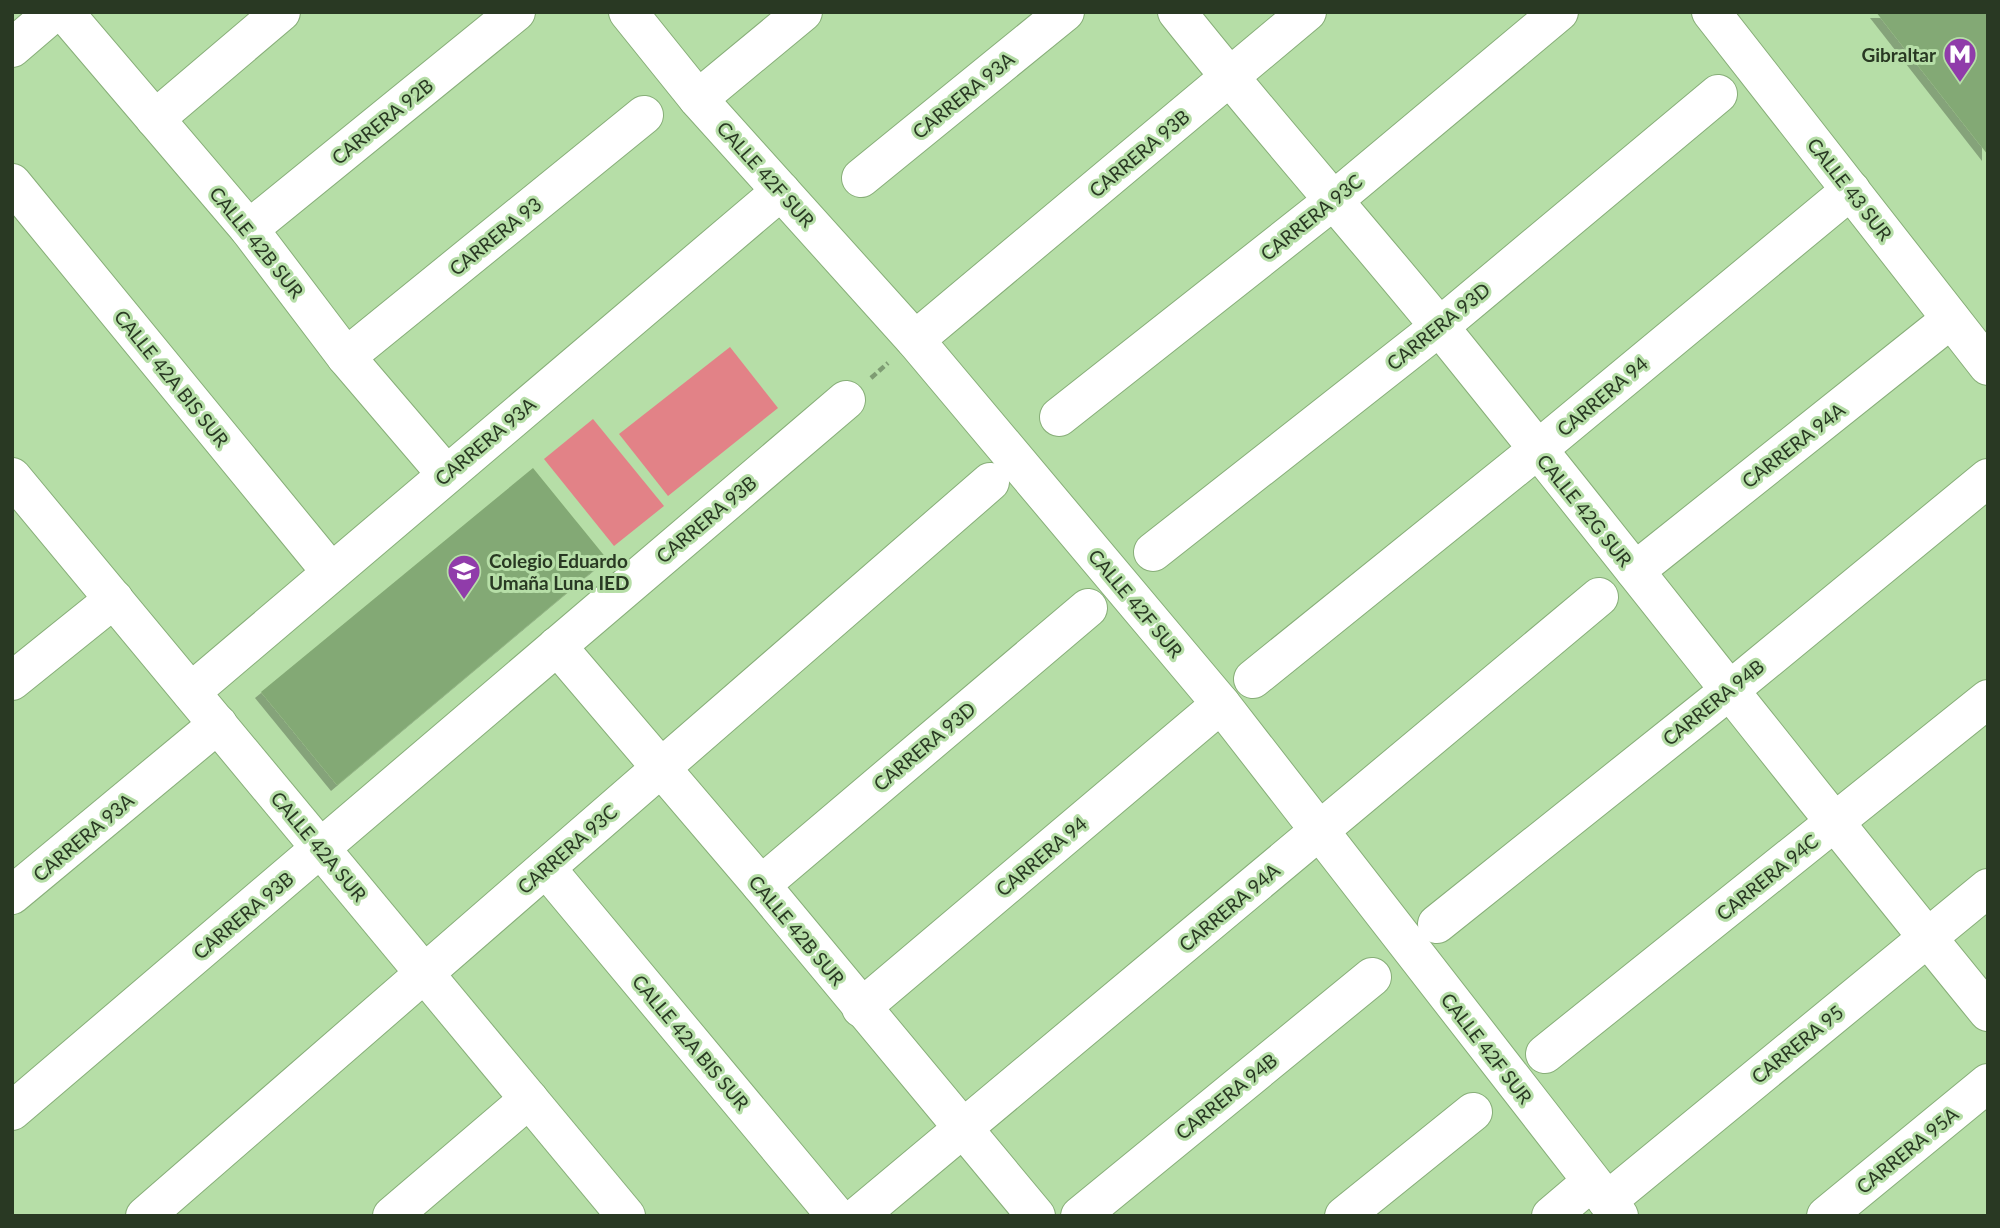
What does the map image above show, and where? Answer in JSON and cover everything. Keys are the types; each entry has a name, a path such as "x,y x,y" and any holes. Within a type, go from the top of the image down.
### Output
{"street":[{"path":"12,48 54,12"},
{"name":"CALLE 42B SUR","path":"64,12 249,229 346,357 446,474"},
{"path":"155,119 281,12"},
{"name":"CARRERA 92B","path":"249,229 516,12"},
{"name":"CALLE 42F SUR","path":"628,12 698,99 915,340 1221,704 1606,1199"},
{"path":"698,99 803,12"},
{"name":"CARRERA 93A","path":"861,178 1065,12"},
{"name":"CALLE 42G SUR","path":"1177,12 1229,78 1439,327 1988,1012"},
{"name":"CARRERA 93B","path":"915,340 1307,12"},
{"name":"CARRERA 93C","path":"1059,416 1334,200 1559,12"},
{"name":"CALLE 43 SUR","path":"1711,12 1988,366"},
{"name":"CARRERA 93D","path":"1153,552 1439,327 1718,94"},
{"name":"CARRERA 93","path":"346,357 644,115"},
{"name":"CALLE 42A BIS SUR","path":"12,183 331,572"},
{"name":"CARRERA 94","path":"1252,679 1537,450 1851,190"},
{"name":"CARRERA 93A","path":"191,692 781,191"},
{"name":"CARRERA 94A","path":"1635,570 1951,319"},
{"name":"CARRERA 93B","path":"12,1111 845,400"},
{"name":"CALLE 42A SUR","path":"13,478 626,1216"},
{"name":"CARRERA 94B","path":"1437,924 1730,690 1988,478"},
{"name":"CARRERA 93C","path":"145,1216 990,482"},
{"name":"CARRERA 94A","path":"858,1216 1599,597"},
{"path":"12,681 114,599"},
{"name":"CARRERA 93D","path":"761,885 1088,608"},
{"name":"CALLE 42B SUR","path":"557,646 761,885 1036,1216"},
{"name":"CARRERA 94C","path":"1545,1054 1988,699"},
{"name":"CARRERA 94","path":"861,1008 1221,704"},
{"name":"CARRERA 93A","path":"12,895 218,724"},
{"name":"CALLE 42A BIS SUR","path":"546,868 836,1216"},
{"name":"CARRERA 95","path":"1550,1216 1606,1199 1988,888"},
{"name":"CARRERA 94B","path":"1080,1216 1372,977"},
{"name":"CARRERA 95A","path":"1826,1216 1988,1083"},
{"path":"392,1216 529,1099"},
{"path":"1344,1216 1473,1112"}],"path":[{"path":"845,400 915,340"}],"shaded area":[{"path":"730,347 778,408 668,496 619,434"},
{"path":"593,419 664,506 614,546 544,459"}],"building":[{"name":"Gibraltar","path":"1876,12 1988,12 1988,155"},
{"path":"533,468 607,559 337,785 261,692"}],"place":[{"name":"Gibraltar","path":"1960,84"},
{"name":"Colegio Eduardo Umaña Luna IED","path":"464,601"}]}
